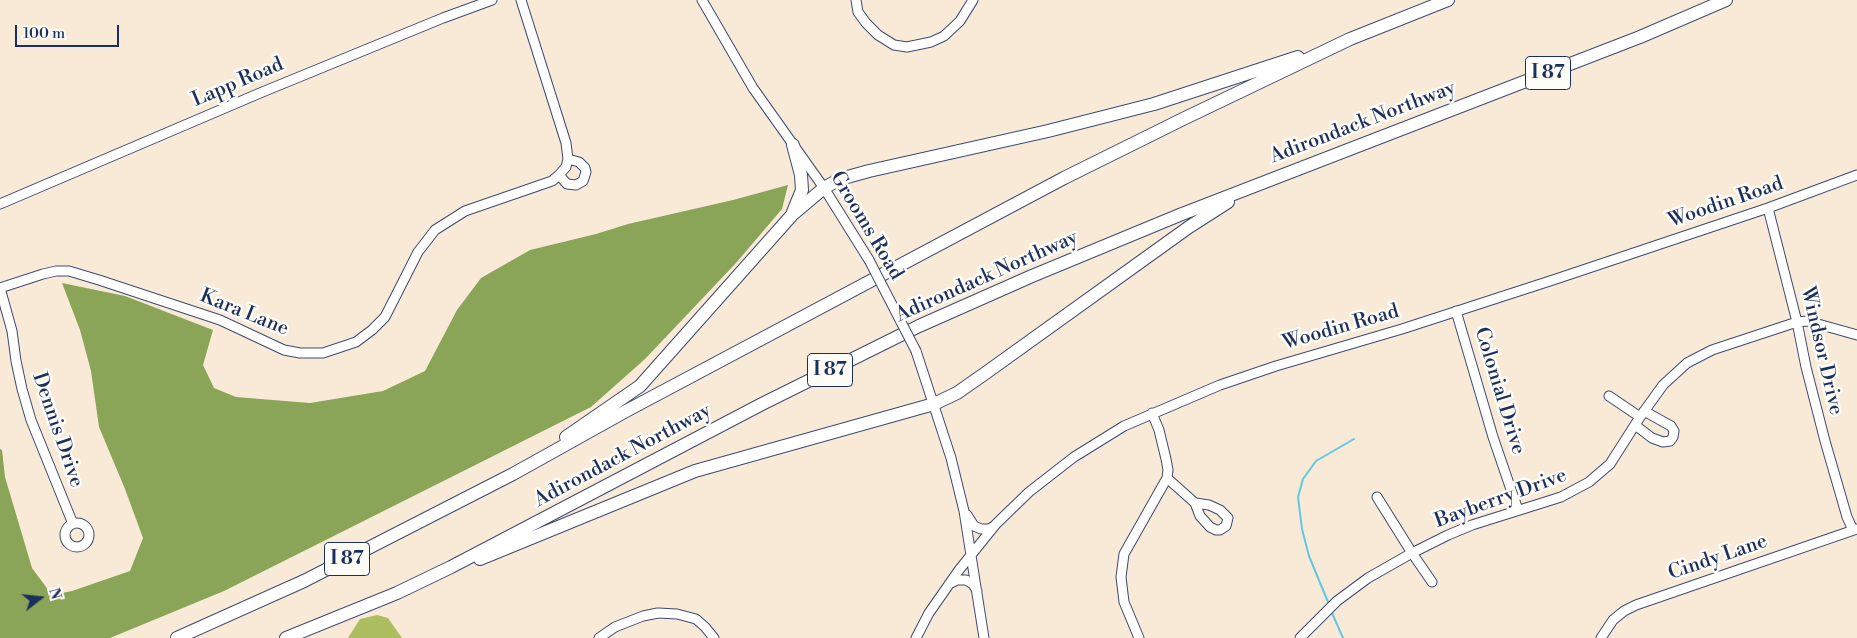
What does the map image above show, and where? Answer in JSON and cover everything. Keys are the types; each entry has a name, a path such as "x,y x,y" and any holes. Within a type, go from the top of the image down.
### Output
{"highway":[{"name":"Adirondack Northway","path":"177,638 304,581 513,474 727,357 1064,178 1183,118 1350,39 1448,0"},
{"name":"Adirondack Northway","path":"286,638 421,581 593,494 762,404 919,326 1032,276 1252,186 1614,47 1726,0"},
{"path":"513,474 640,386 792,215 824,188 840,180 869,171 1048,131 1154,104 1350,39"},
{"path":"792,215 802,190 801,175 793,145"},
{"path":"421,581 437,577 694,471 934,404 957,393 1189,227 1252,186"}],"street":[{"name":"Lapp Road","path":"0,204 260,93 443,18 492,0"},
{"path":"521,0 566,143 568,159 566,167 559,175 567,184 576,185 583,181 585,168 579,162 568,159"},
{"name":"Grooms Road","path":"702,0 746,77 824,188 869,260 916,351 954,468 972,552 984,638"},
{"path":"856,0 858,12 866,24 878,35 894,45 907,47 931,42 944,36 960,21 974,0"},
{"name":"Kara Lane","path":"0,288 43,274 56,271 70,271 220,320 284,350 300,353 323,353 356,342 385,317 418,252 435,230 465,212 552,181 559,175"},
{"name":"Woodin Road","path":"916,638 929,613 949,584 972,552 996,524 1029,492 1074,456 1124,426 1220,385 1276,366 1456,312 1768,208 1857,175"},
{"name":"Windsor Drive","path":"1768,208 1825,441 1847,516 1855,529"},
{"name":"Dennis Drive","path":"0,288 12,331 16,362 31,420 73,524"},
{"name":"Colonial Drive","path":"1456,312 1493,437 1518,510"},
{"name":"Bayberry Drive","path":"1300,638 1337,601 1368,578 1412,553 1448,535 1561,497 1589,482 1610,464 1639,418 1663,385 1687,363 1712,350 1797,322 1807,321 1857,335"},
{"path":"1609,396 1639,418"},
{"path":"1139,638 1124,602 1121,577 1124,554 1167,478 1166,459 1159,430 1152,413"},
{"path":"1167,478 1194,502"},
{"path":"1377,497 1432,582"},
{"path":"964,511 977,528 985,530 996,524"},
{"name":"Cindy Lane","path":"1601,638 1613,620 1624,611 1636,605 1855,529"},
{"path":"949,584 958,580 966,580 974,584 978,593"},
{"path":"599,638 615,627 658,612 696,619 714,638"}],"green space":[{"path":"788,185 782,209 736,263 645,359 591,407 224,591 110,638 0,638 0,449 2,450 5,477 32,568 52,595 72,591 130,571 143,538 99,427 91,371 80,330 62,283 125,296 213,330 203,365 214,388 236,397 310,403 383,391 425,371 457,310 481,278 530,250"},
{"path":"377,615 388,618 402,638 348,638 360,619"}],"waterway":[{"path":"1328,602 1309,556 1302,529 1298,497 1303,479 1316,461 1354,439"},
{"path":"1332,613 1343,638"}]}
